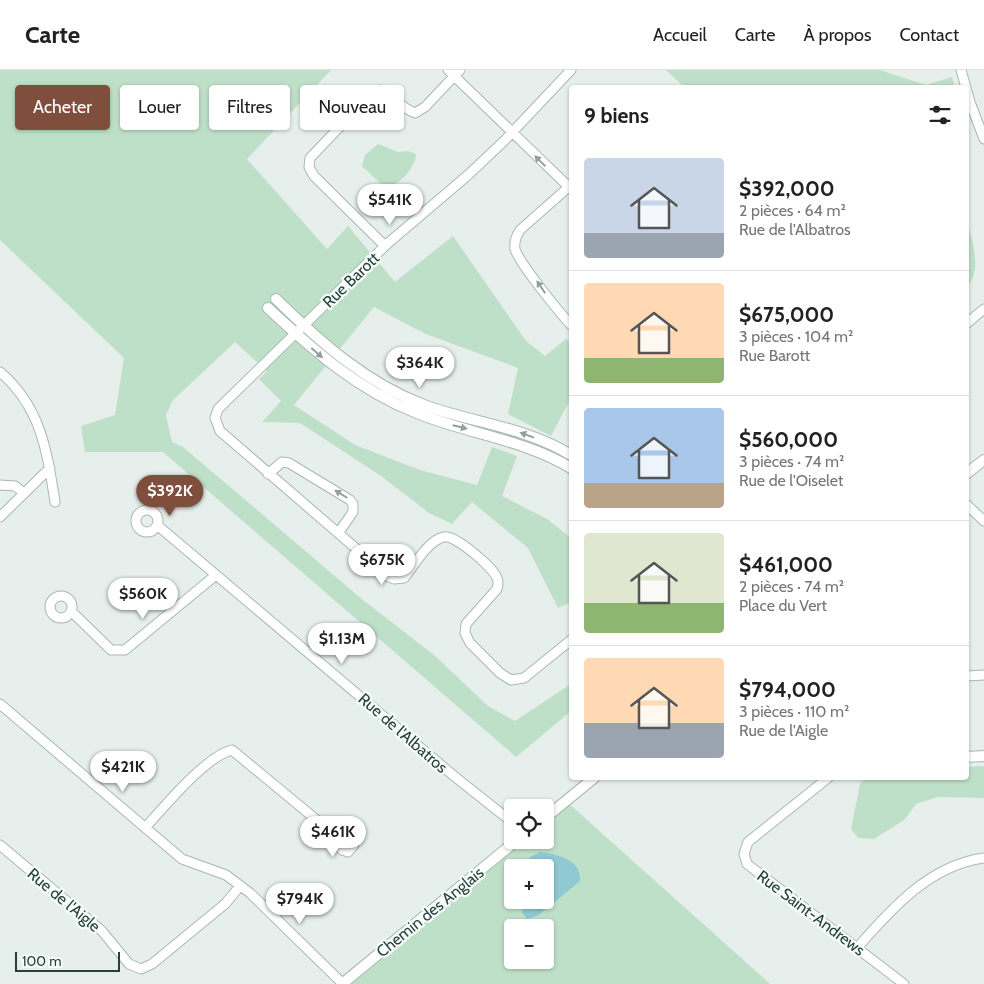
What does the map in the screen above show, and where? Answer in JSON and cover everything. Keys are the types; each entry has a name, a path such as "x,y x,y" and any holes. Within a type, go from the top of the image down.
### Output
{"street":[{"name":"Rue Barott","path":"569,642 524,678 511,680 500,674 470,643 465,633 466,624 488,601 498,583 497,576 461,543 446,536 435,540 404,578 394,579 389,577 220,431 215,418 218,409 386,246 468,175 512,133 571,70"},
{"path":"961,70 965,85"},
{"path":"386,246 314,176 309,167 310,158 372,92 380,90 388,94 406,110 415,113 424,107 454,72 512,133 569,187"},
{"path":"969,98 984,139"},
{"path":"569,189 520,230 515,238 515,250 554,306 569,323"},
{"path":"276,299 354,367 406,396 424,405 516,431 569,454"},
{"path":"268,308 296,335 340,371 406,408 455,426 514,442 540,452 569,467"},
{"path":"969,322 984,309"},
{"path":"0,372 16,386 29,405 48,451 55,502"},
{"path":"969,472 984,460"},
{"path":"268,474 282,462 289,463 350,500 353,504 353,512 339,532"},
{"path":"0,517 50,468"},
{"path":"0,485 15,486 24,493"},
{"path":"969,507 984,521"},
{"name":"Rue de l'Albatros","path":"157,525 454,776 504,816"},
{"path":"71,611 111,650 125,650 216,575"},
{"path":"969,676 984,675"},
{"path":"0,704 182,859 226,875 250,893 342,984"},
{"path":"145,828 182,787 222,752 232,750 336,836"},
{"path":"969,757 984,756"},
{"path":"554,811 592,780"},
{"name":"Rue Saint-Andrews","path":"826,780 748,842 744,854 747,864 904,984"},
{"name":"Rue de l'Aigle","path":"0,845 102,931 129,964 141,969 152,964 225,904 240,886"},
{"name":"Chemin des Anglais","path":"342,984 506,849"},
{"path":"857,948 886,915 916,888 940,873 974,859 984,858"}],"green space":[{"path":"0,70 331,70 317,85 300,85 300,103 290,113 290,85 209,85 209,130 274,130 247,159 327,249 348,226 395,282 453,236 526,341 545,356 566,339 569,342 569,402 551,436 508,414 518,368 426,334 374,307 294,405 355,445 420,470 477,485 492,447 517,456 502,496 547,519 569,536 569,603 558,608 528,548 472,502 452,524 429,513 381,476 300,423 262,422 281,401 259,379 267,371 235,342 173,400 166,415 172,442 183,447 363,600 434,655 488,706 515,721 569,685 569,713 516,757 163,452 85,452 81,426 115,415 124,358 0,240"},
{"path":"666,70 880,70 926,85 682,85"},
{"path":"952,77 954,85 926,85"},
{"path":"378,144 398,152 408,151 416,154 413,165 405,176 390,186 384,187 362,166 365,155"},
{"path":"969,228 975,254 974,273 969,284"},
{"path":"984,766 984,798 938,797 916,804 904,820 874,839 858,838 851,829 860,784 863,780 969,780 969,767"},
{"path":"566,801 770,984 342,984 504,849 554,849 554,810"}],"water":[{"path":"540,852 567,859 577,867 580,881 554,903 554,859 529,859"},
{"path":"523,909 546,909 539,915 527,919 522,912"}]}
